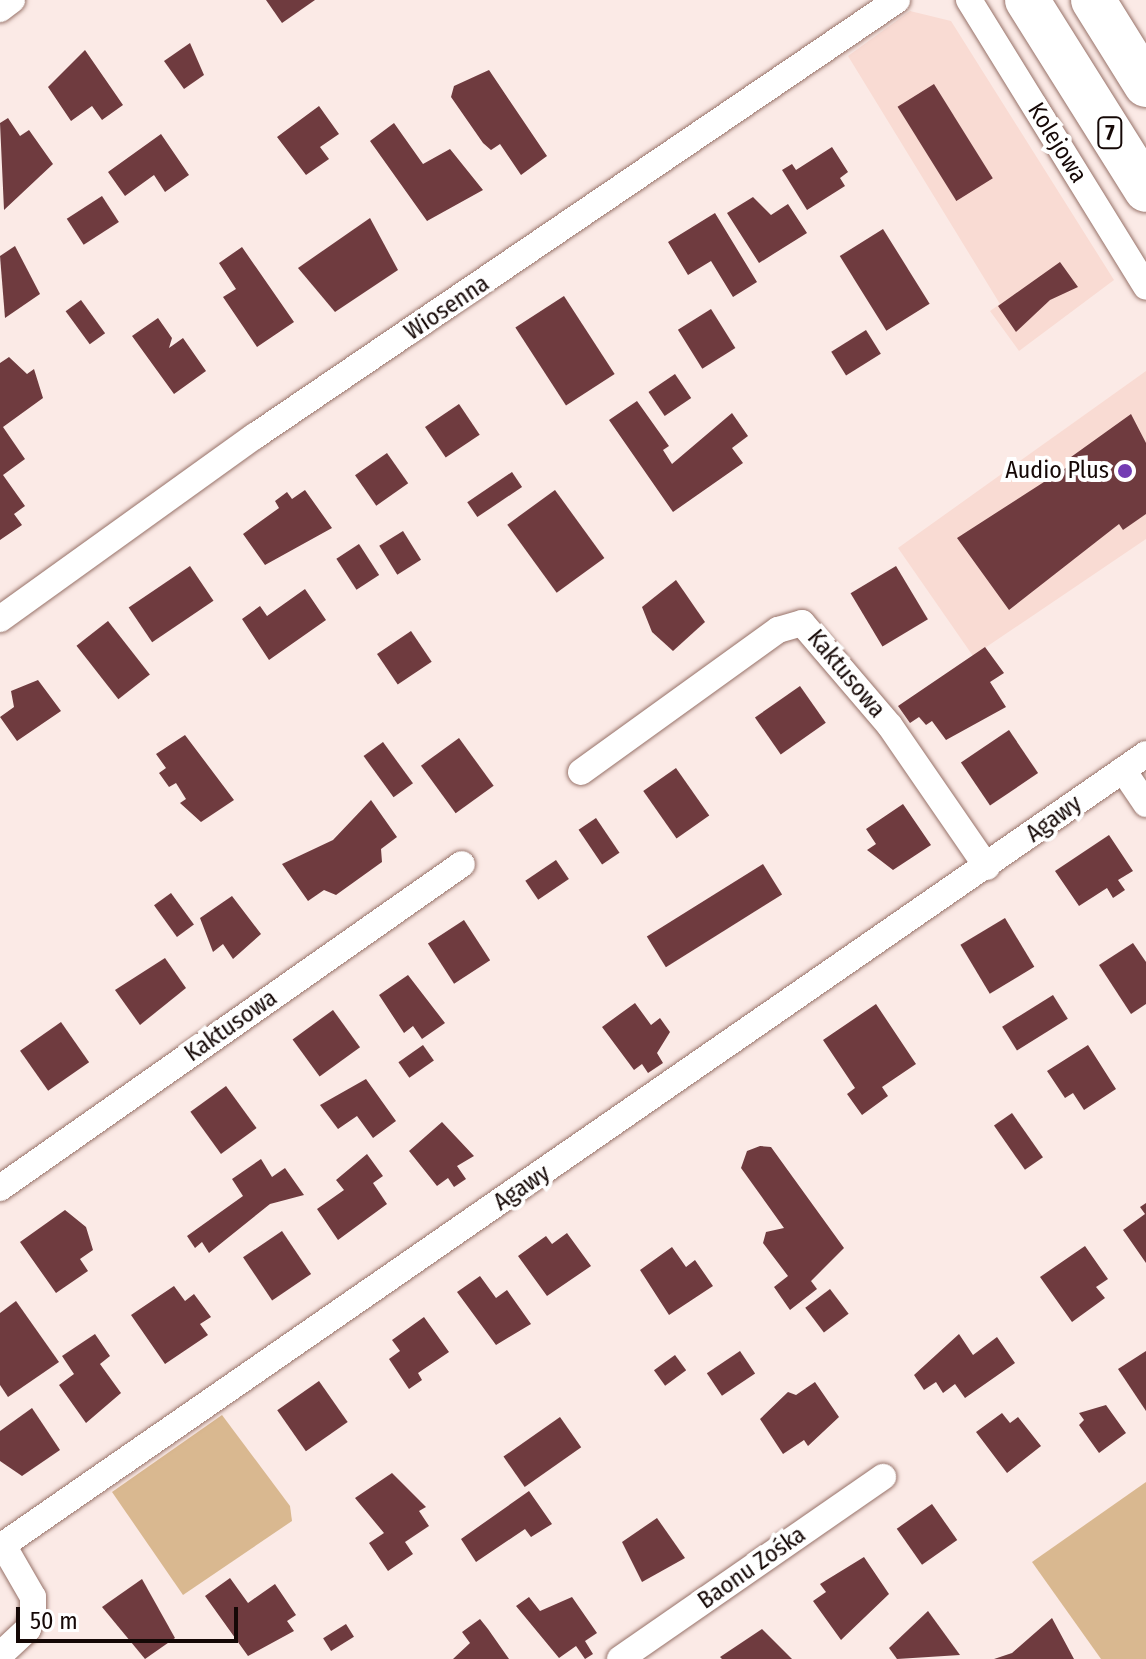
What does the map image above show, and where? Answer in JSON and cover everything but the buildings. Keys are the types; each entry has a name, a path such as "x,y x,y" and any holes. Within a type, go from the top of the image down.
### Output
{"highway":[{"name":"7","path":"1027,0 1146,190"},
{"path":"1093,0 1146,85"}],"street":[{"path":"0,9 12,0"},
{"name":"Wiosenna","path":"0,619 897,0"},
{"name":"Kolejowa","path":"969,0 1146,287"},
{"name":"Kaktusowa","path":"581,772 778,630 802,623 890,726 987,867"},
{"name":"Agawy","path":"0,1655 28,1629 33,1613 33,1597 2,1542 987,867 1146,754"},
{"path":"1123,770 1146,804"},
{"name":"Kaktusowa","path":"0,1188 462,864"},
{"name":"Baonu Zośka","path":"620,1659 883,1477"}],"shaded area":[{"path":"910,11 951,21 1114,280 1019,351 990,311 1000,304 848,56"},
{"path":"1146,371 1146,539 973,656 898,548"},
{"path":"222,1415 290,1506 292,1521 183,1595 112,1492"},
{"path":"1146,1482 1146,1659 1101,1659 1032,1562"}],"place":[{"name":"Audio Plus","path":"1125,471"}]}
